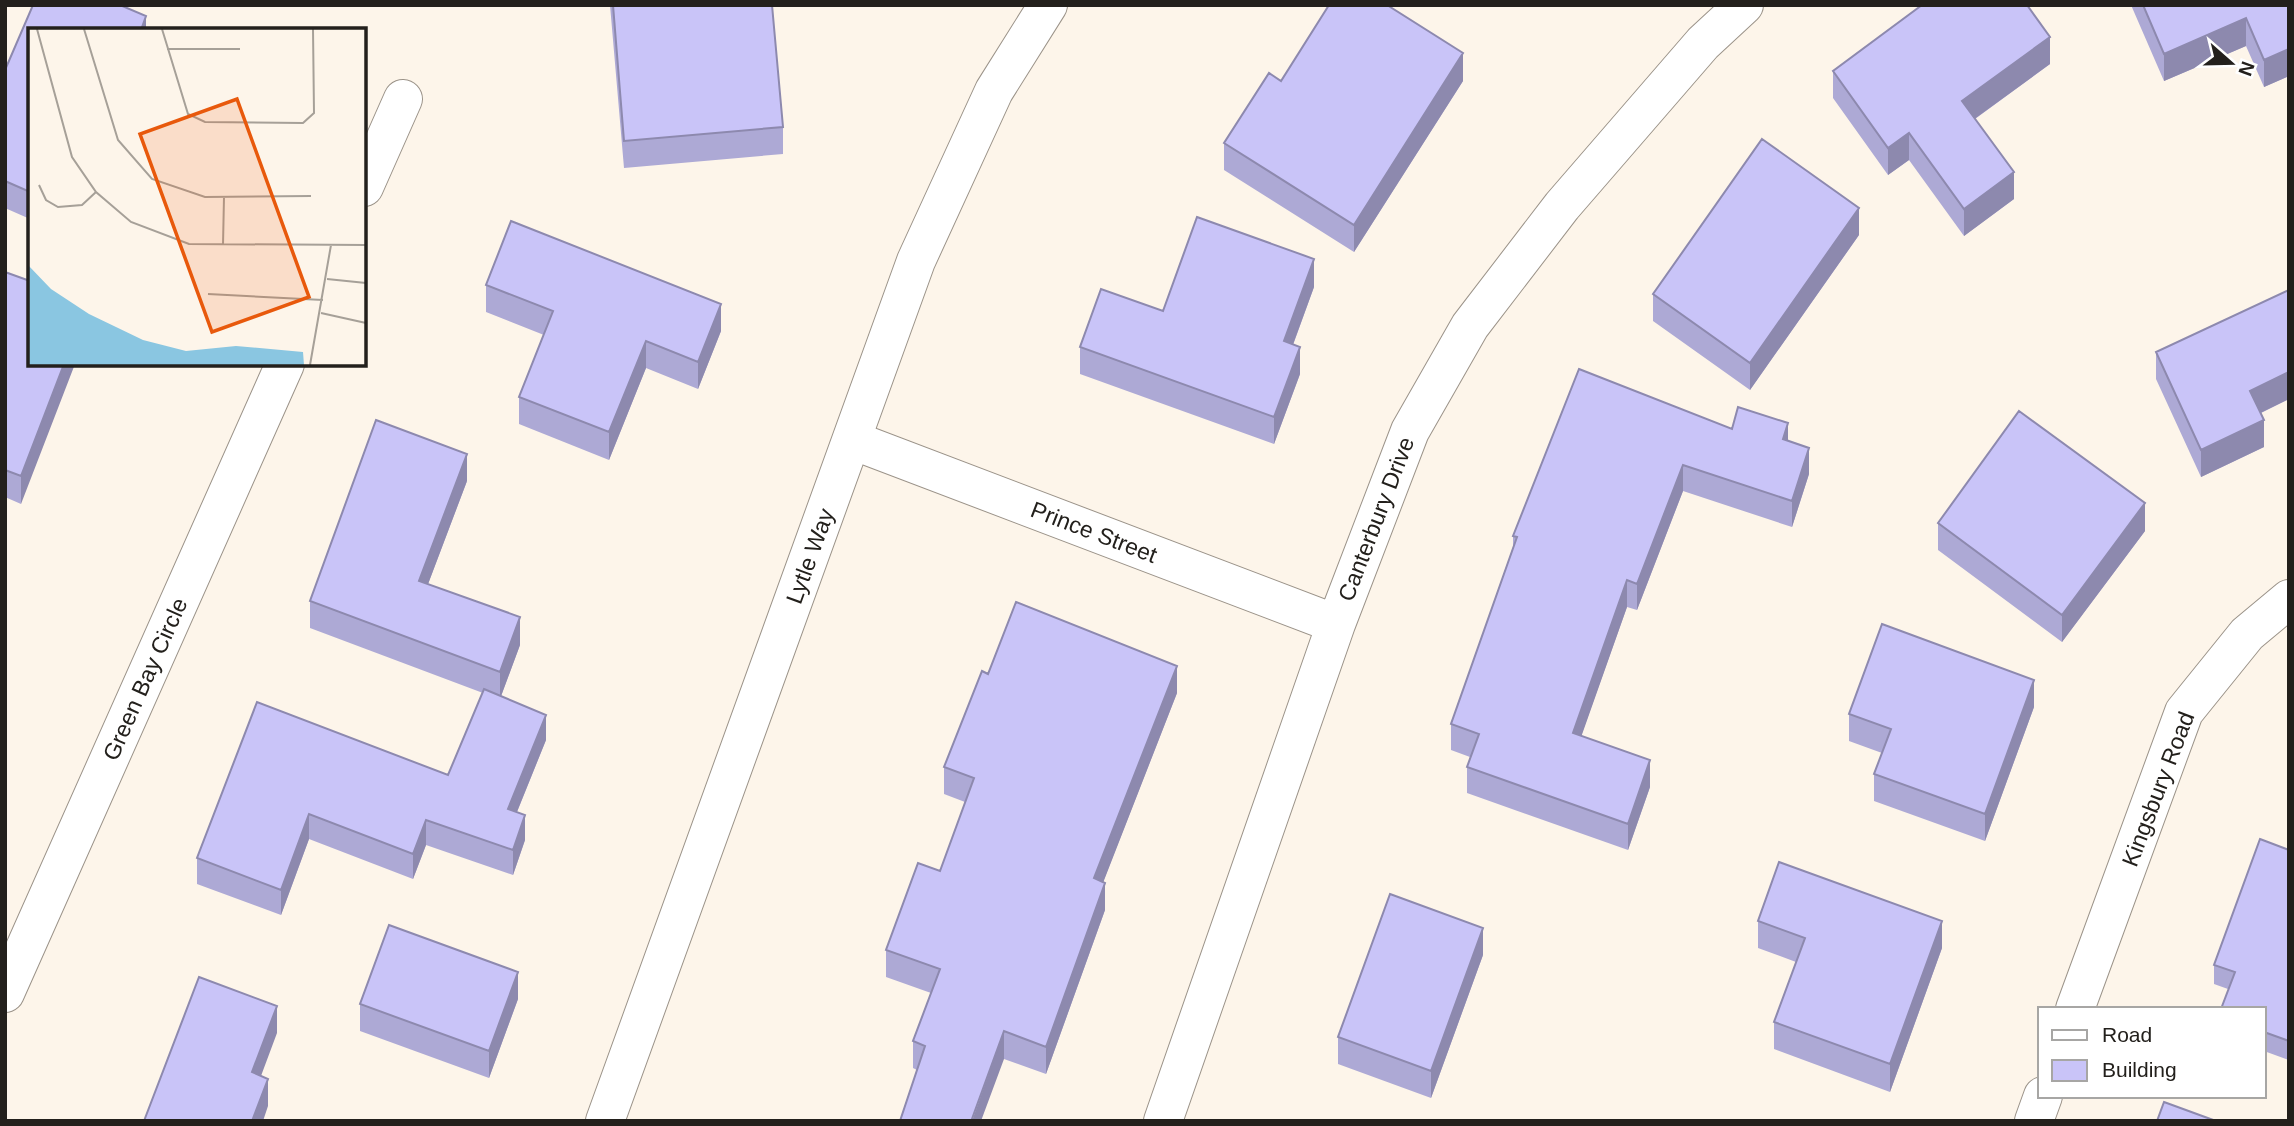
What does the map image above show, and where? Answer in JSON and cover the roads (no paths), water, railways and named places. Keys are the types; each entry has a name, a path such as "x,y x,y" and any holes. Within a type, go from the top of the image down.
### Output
{"street":[{"name":"Lytle Way","path":"605,1121 916,261 994,91 1048,5"},
{"name":"Canterbury Drive","path":"1163,1121 1336,624 1410,431 1470,326 1562,206 1703,43 1744,5"},
{"path":"366,182 403,99"},
{"name":"Green Bay Circle","path":"5,993 284,366"},
{"name":"Prince Street","path":"852,440 1336,624"},
{"name":"Kingsbury Road","path":"2076,1007 2184,712 2248,634 2289,599"},
{"path":"2034,1121 2041,1098"}]}
